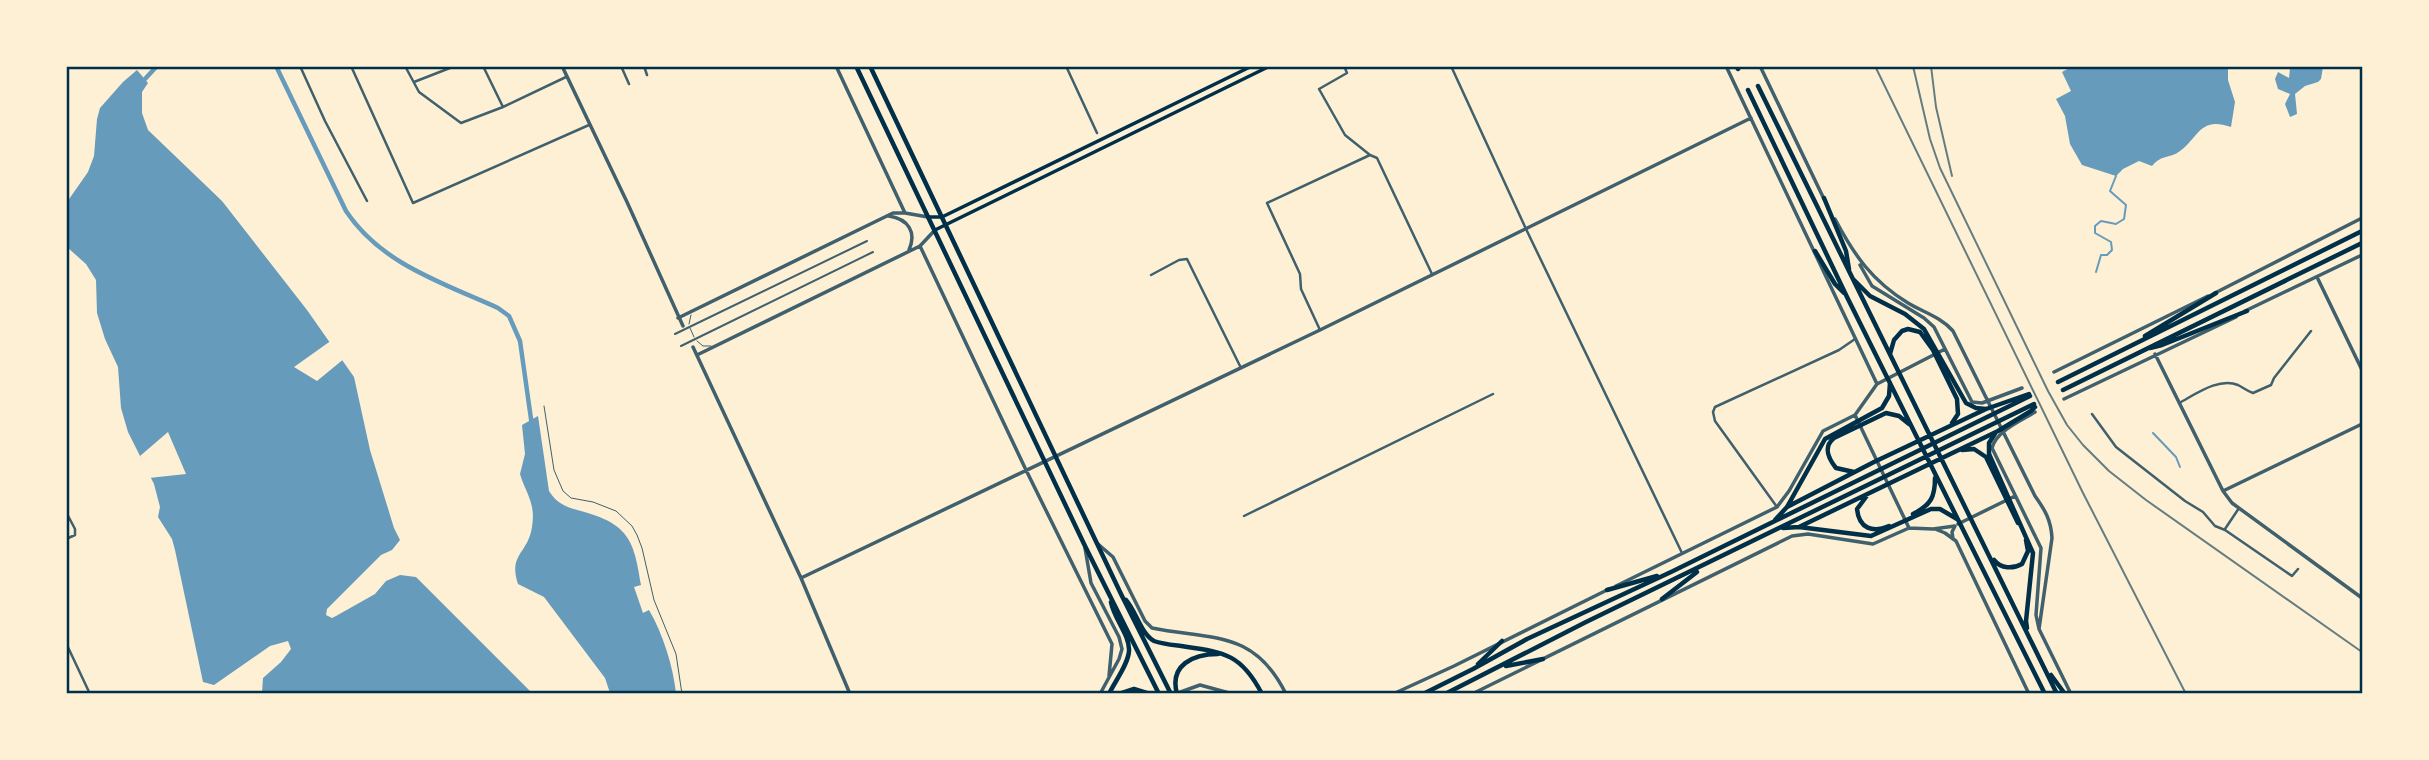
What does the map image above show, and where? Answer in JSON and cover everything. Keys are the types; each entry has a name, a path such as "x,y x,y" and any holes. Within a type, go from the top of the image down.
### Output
{"highway":[{"path":"856,66 1085,546 1159,694"},
{"path":"870,66 1121,594 1174,694"},
{"path":"1758,86 2057,694"},
{"path":"1748,90 2043,694"},
{"path":"1824,198 1846,251 1850,277 1870,296 1918,323 1966,403 1986,409"},
{"path":"2058,382 2362,231"},
{"path":"2063,390 2362,243"},
{"path":"1815,251 1835,284 1847,297"},
{"path":"2138,341 2216,293"},
{"path":"2143,350 2247,311"},
{"path":"1890,355 1896,335 1908,329 1920,332 1934,349"},
{"path":"1940,360 1958,405 1958,414 1949,426"},
{"path":"1855,472 1836,468 1829,460 1827,451 1830,442 1882,408 1889,396 1890,383"},
{"path":"1423,694 1527,639 1671,572 2029,395 1986,409 1949,426 1787,507"},
{"path":"1799,527 1998,430 2034,408"},
{"path":"1445,694 1892,473 2034,408"},
{"path":"1773,522 1787,507 1825,439 1886,412 1899,416 1912,427"},
{"path":"1998,430 1989,443 1989,454 2004,491"},
{"path":"1954,451 1967,449 1982,454 2014,510 2034,553 2026,621 2028,636"},
{"path":"1779,529 1799,527 1871,537 1930,503 1935,493 1935,473"},
{"path":"1872,491 1857,509 1864,526 1878,530 1931,509 1940,509 1958,524"},
{"path":"1988,553 1997,564 2007,568 2018,566 2026,557 2026,540 2014,510"},
{"path":"1662,599 1706,565"},
{"path":"1607,590 1671,572"},
{"path":"1121,594 1153,640 1223,654 1234,659 1247,669 1262,694"},
{"path":"1109,694 1127,660 1129,648 1113,613 1111,598"},
{"path":"1471,670 1503,641"},
{"path":"1174,694 1178,671 1188,660 1206,654 1223,654"},
{"path":"1498,668 1543,659"},
{"path":"2044,666 2066,694"},
{"path":"1119,694 1134,689 1150,694"}],"main road":[{"path":"929,217 942,217 1252,66"},
{"path":"935,230 1269,66"}],"street":[{"path":"300,66 367,201"},
{"path":"351,66 413,203 589,125"},
{"path":"405,66 419,92 461,123 503,107 566,77"},
{"path":"414,82 455,66"},
{"path":"483,66 503,107"},
{"path":"562,66 683,326"},
{"path":"621,66 629,84"},
{"path":"644,66 647,75"},
{"path":"836,66 905,213"},
{"path":"1066,66 1097,133"},
{"path":"1344,66 1348,73 1320,89 1345,135 1377,158 1433,275"},
{"path":"1451,66 1682,553"},
{"path":"1726,66 1877,384"},
{"path":"1760,66 1854,255 1862,260 1879,283 1934,327 1972,402 1982,403 2022,388"},
{"path":"801,578 1320,330 1751,118"},
{"path":"1320,330 1301,289 1300,274 1267,203 1370,155"},
{"path":"678,317 888,216 905,213 929,217"},
{"path":"888,216 898,218 909,226 913,239 908,252"},
{"path":"2054,372 2362,218"},
{"path":"696,355 920,246 935,230"},
{"path":"675,334 867,241"},
{"path":"920,246 1112,644 1109,676"},
{"path":"681,346 873,252"},
{"path":"2064,399 2362,255"},
{"path":"1151,275 1179,260 1187,259 1241,368"},
{"path":"1860,265 1872,286 1946,323 1953,331 2005,439 2051,524 2052,538 2039,629"},
{"path":"2317,277 2362,370"},
{"path":"2179,403 2218,383 2238,385 2253,393 2269,387 2311,331"},
{"path":"1777,507 1715,421 1715,407 1839,350 1855,339"},
{"path":"693,347 801,578 850,694"},
{"path":"1393,694 1777,507 1823,431 1855,415 1877,384 1945,349"},
{"path":"2155,354 2223,491 2239,508 2362,598"},
{"path":"1244,516 1493,394"},
{"path":"2034,408 1993,441 1992,448 2040,548 2036,615 2039,629 2071,694"},
{"path":"2092,414 2116,447 2203,512 2215,526 2292,576 2298,569"},
{"path":"1855,415 1909,527"},
{"path":"2223,491 2362,424"},
{"path":"1933,529 1958,524 2015,496"},
{"path":"2225,530 2239,508"},
{"path":"66,512 75,529 75,535 66,539"},
{"path":"1953,539 1958,524"},
{"path":"1472,694 1792,536 1808,534 1873,544 1909,527 1933,529 1953,539 2029,694"},
{"path":"1097,542 1113,557 1145,621 1152,628 1241,644 1267,664 1286,694"},
{"path":"1085,546 1091,583 1121,643 1121,654 1100,694"},
{"path":"66,643 90,694"},
{"path":"1174,694 1200,685 1233,694"}],"lane":[{"path":"694,310 690,326 698,343 715,346"},
{"path":"544,406 554,470 563,491 570,498 593,502 616,511 632,526 637,536 654,600 676,654 682,694"}],"water":[{"path":"2228,66 2228,80 2235,102 2231,127 2221,124 2206,126 2176,153 2152,166 2139,161 2116,176 2082,165 2070,144 2065,116 2056,99 2071,91 2062,72 2071,67"},
{"path":"2323,67 2318,82 2305,86 2295,94 2297,114 2290,117 2285,104 2290,94 2278,89 2275,79 2278,72 2289,78 2290,68"},
{"path":"137,70 148,83 142,92 142,113 148,130 222,201 307,310 354,377 370,450 400,540 392,550 381,555 327,609 326,615 332,618 336,616 375,594 386,581 400,575 416,577 532,693 262,693 263,678 291,649 288,641 270,646 214,685 203,682 172,539 158,517 160,507 154,484 128,432 121,408 118,367 97,313 96,280 86,264 67,247 67,202 88,172 94,156 100,108"},
{"path":"538,416 549,491 566,506 597,516 619,528 631,545 641,585 634,587 643,613 649,610 663,640 676,693 610,693 605,678 544,597 518,584 515,566 530,536 533,519 532,505 520,474 525,454 522,425"}],"pier":[{"path":"332,340 345,358 317,381 294,367"},
{"path":"168,432 186,474 149,478 140,456"}],"waterway":[{"path":"145,79 157,66"},
{"path":"276,66 346,211 360,229 377,245 414,270 498,308 509,316 520,341 532,426"},
{"path":"2096,272 2101,255 2107,255 2112,250 2111,242 2095,233 2095,226 2101,221 2116,224 2124,219 2126,205 2110,191 2116,176"},
{"path":"2153,433 2176,457 2180,467"}],"railway":[{"path":"1875,66 2083,493 2186,694"},
{"path":"1913,66 1930,139 1940,168 2067,425 2109,471 2146,500 2362,652"},
{"path":"1931,66 1936,107 1952,176"}]}
